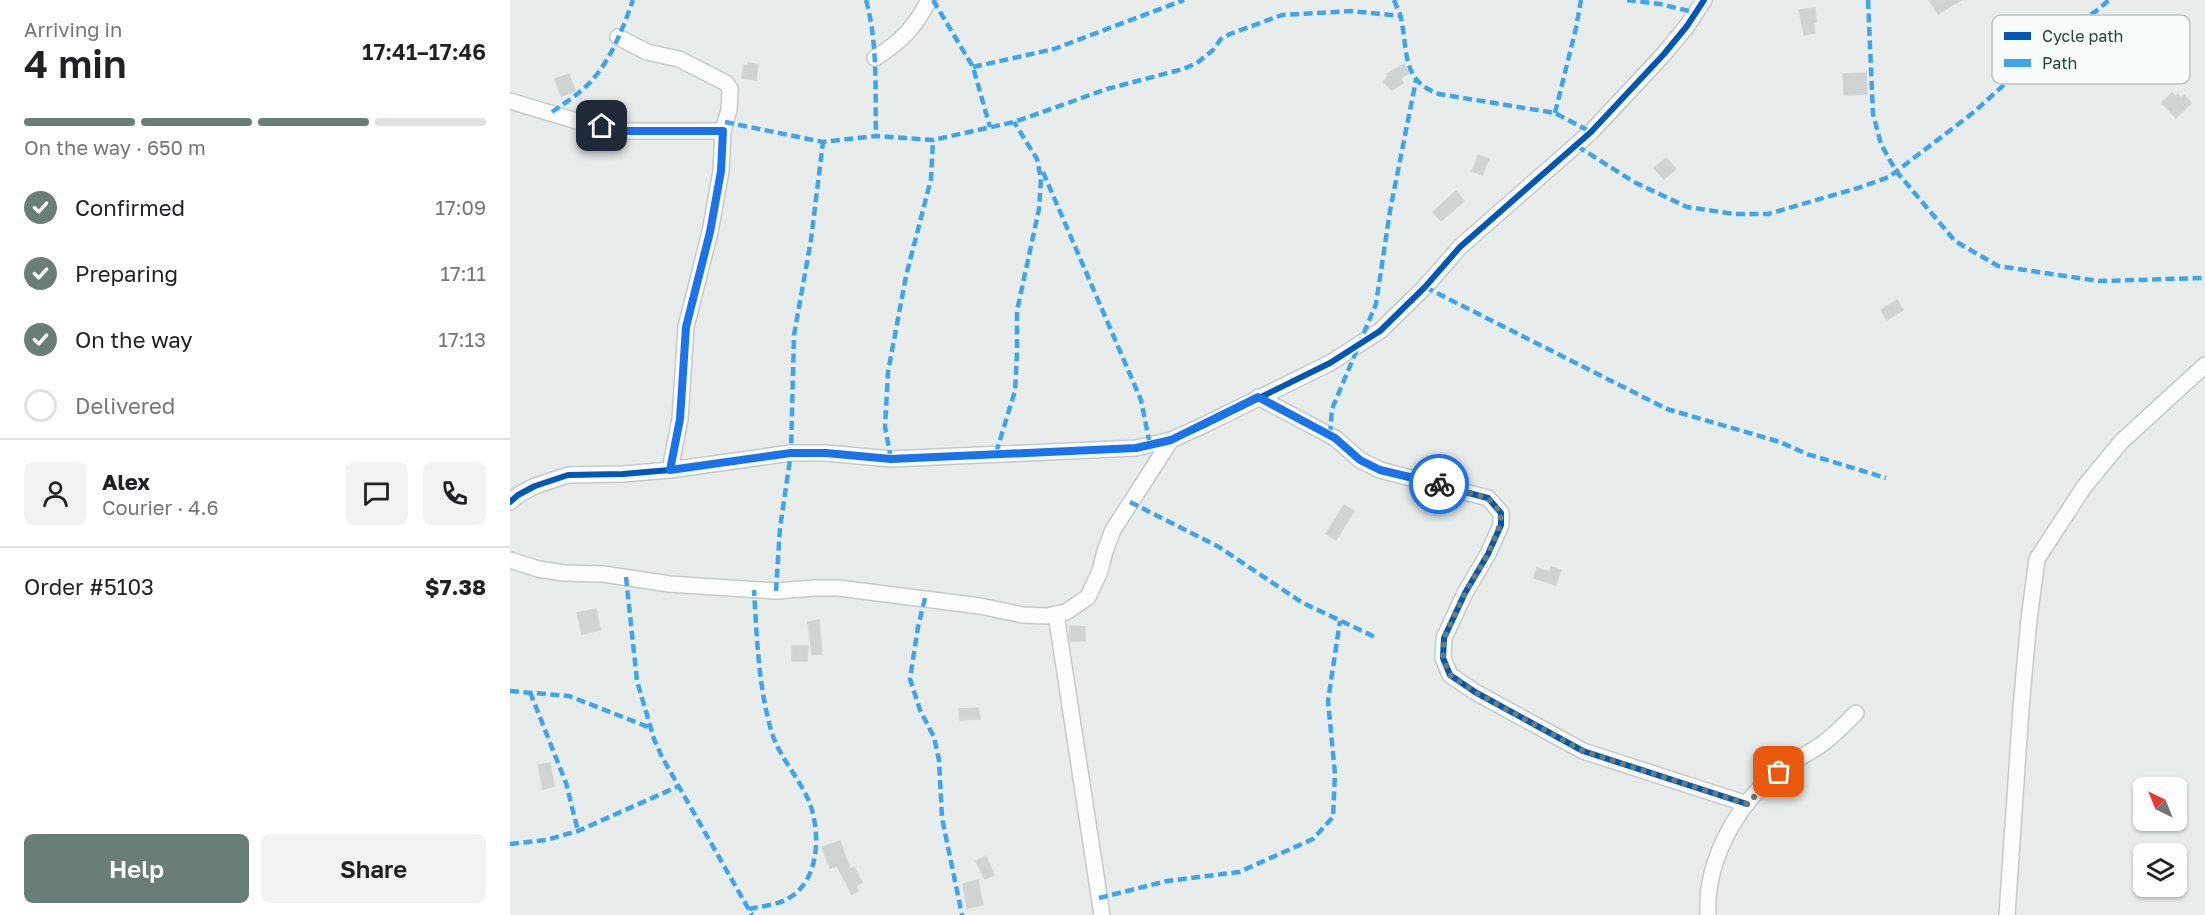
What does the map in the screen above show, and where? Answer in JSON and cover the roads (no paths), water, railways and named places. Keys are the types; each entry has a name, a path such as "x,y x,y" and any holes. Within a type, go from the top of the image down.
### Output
{"street":[{"path":"875,58 896,45 908,33 929,0"},
{"path":"510,502 535,486 568,475 670,470 791,453 826,453 891,459 1136,448 1171,440 1330,363 1380,331 1425,287 1460,247 1584,139 1664,54 1688,26 1704,0"},
{"path":"618,37 647,52 679,59 726,83 730,89 723,131 721,171 710,232 686,327 680,419 670,470"},
{"path":"510,102 580,122 623,131 723,131"},
{"path":"2007,915 2022,697 2037,559 2084,487 2121,442 2205,365"},
{"path":"1258,397 1335,438 1360,460 1380,470 1488,498 1497,506 1501,513 1500,525 1488,554 1465,593 1444,638 1443,658 1450,675 1475,692 1583,751 1747,804"},
{"path":"510,560 538,569 564,573 603,574 669,584 776,591 838,588 969,604 1023,615 1047,616 1066,612 1088,597 1100,571 1113,530 1171,440"},
{"path":"1056,614 1102,915"},
{"path":"1708,915 1711,877 1718,852 1747,804 1779,772 1825,742 1856,713"}]}
